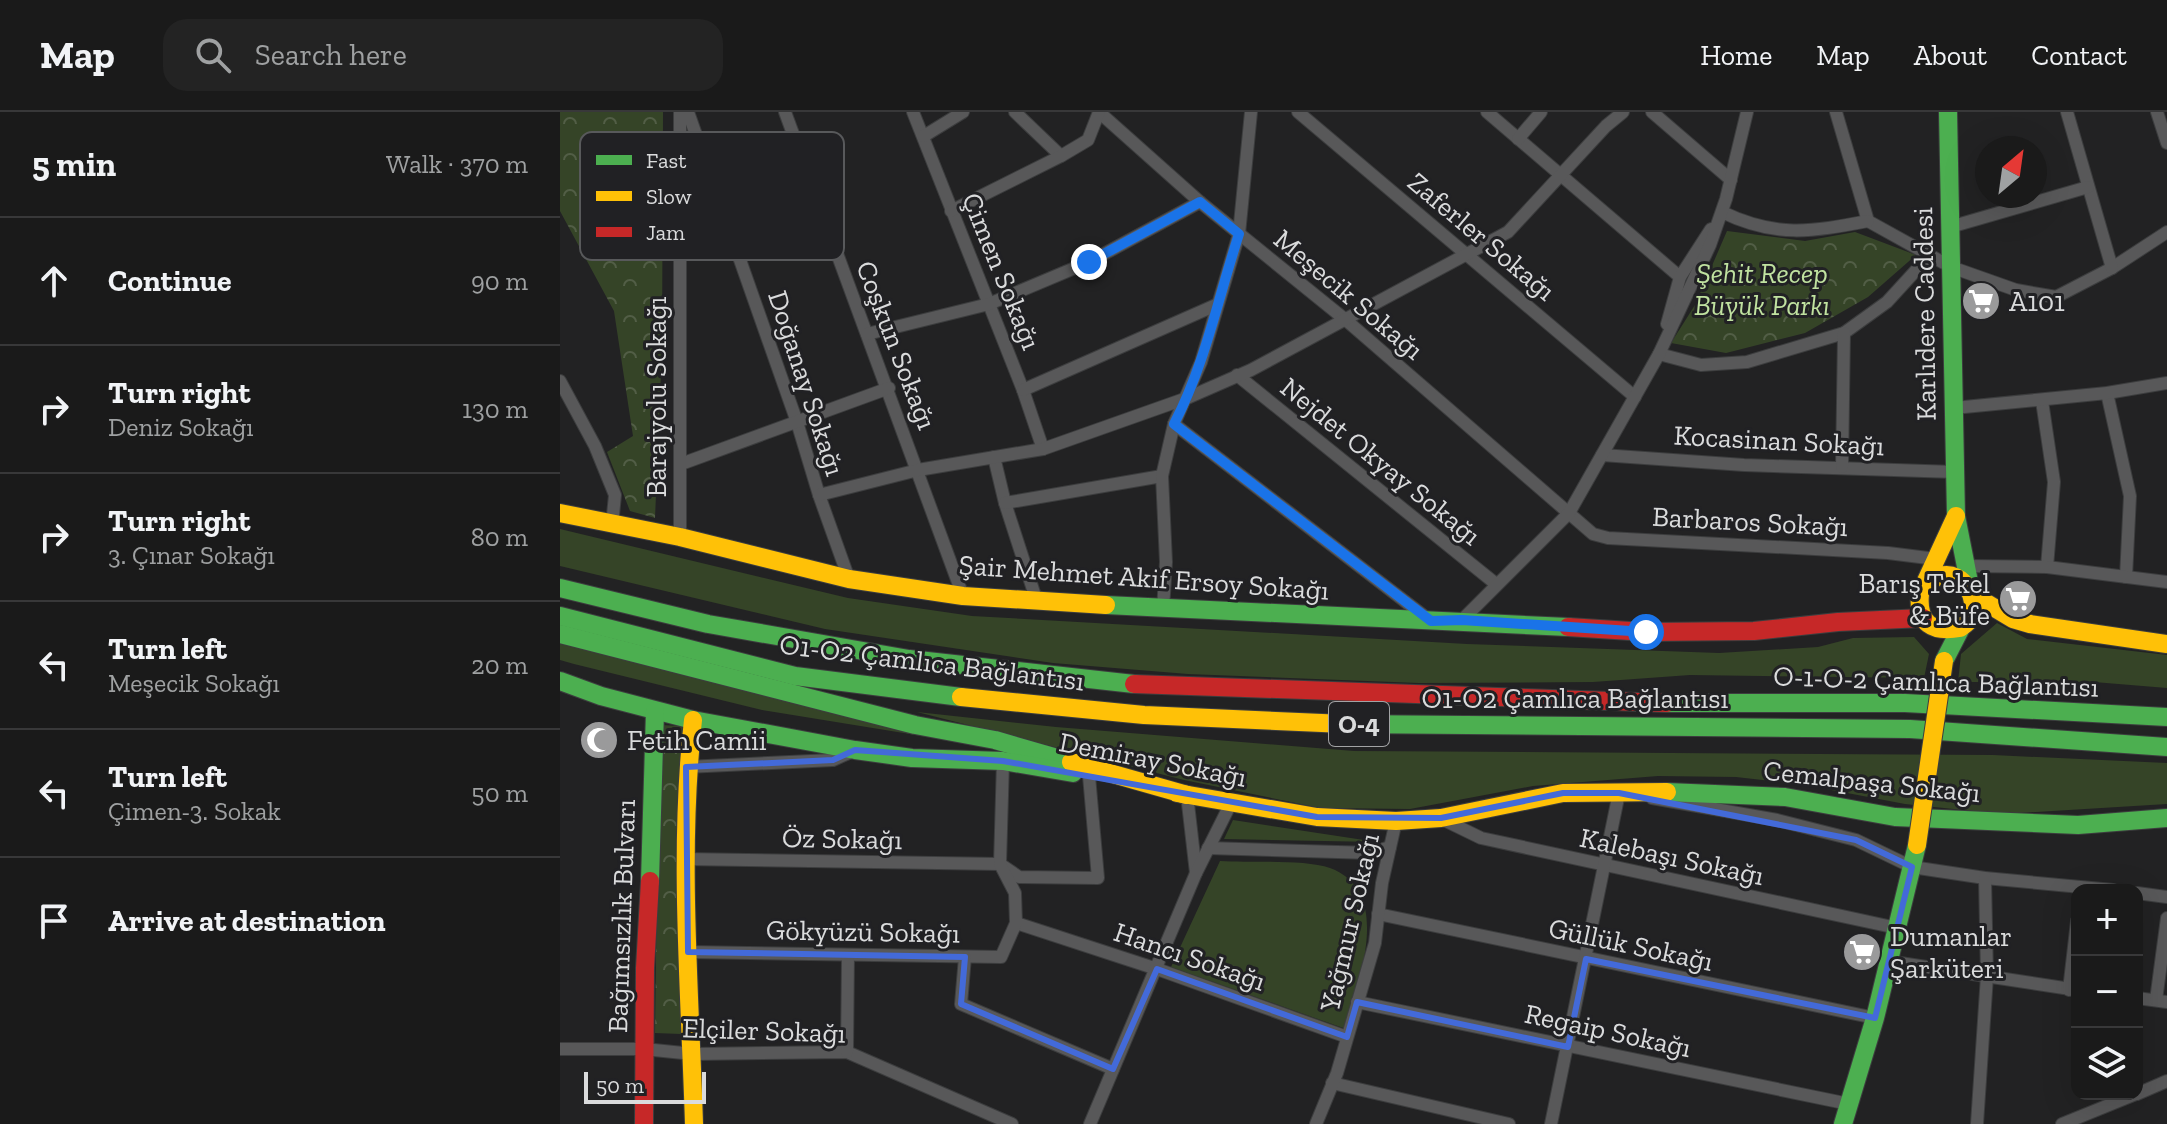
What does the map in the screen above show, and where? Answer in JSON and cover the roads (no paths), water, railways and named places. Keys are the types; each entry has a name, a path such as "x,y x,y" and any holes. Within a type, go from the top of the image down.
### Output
{"main road":[{"name":"Karlıdere Caddesi","path":"1948,112 1956,516 1972,591"},
{"name":"Şair Mehmet Akif Ersoy Sokağı","path":"560,513 680,537 849,579 963,596 1037,602 1462,620 1646,632 1754,631 1838,622 1926,622"},
{"name":"Karlıdere Caddesi","path":"1922,590 1956,516"},
{"path":"1838,622 1896,609 1938,576 1947,575 1956,577 2013,619 2167,644"},
{"name":"O-1-O-2 Çamlıca Bağlantısı","path":"560,588 708,624 909,659 1123,684 1685,704 1905,703 2167,717"},
{"path":"1922,590 1918,602 1944,661"},
{"path":"1843,1124 1875,1018 1917,845 1944,661 1973,612 1972,591"},
{"name":"O1-O2 Çamlıca Bağlantısı","path":"560,616 795,676 907,692 1144,715 1324,724 1910,729 2167,747"},
{"path":"1926,622 1946,631 1962,626"},
{"path":"560,634 915,725 995,740 1187,795"},
{"name":"Demiray Sokağı","path":"560,681 601,696 693,720 855,750 912,758 1003,761 1317,817 1396,821 1441,818"},
{"name":"Bağımsızlık Bulvarı","path":"644,1124 645,968 654,810 655,711"},
{"path":"693,720 686,767 683,859 694,1124"},
{"name":"Cemalpaşa Sokağı","path":"1441,818 1563,793 1681,792 1785,797 1895,817 2006,823 2078,825 2167,818"}],"street":[{"name":"Barajyolu Sokağı","path":"680,112 680,132"},
{"name":"Doğanay Sokağı","path":"688,112 695,132"},
{"name":"Coşkun Sokağı","path":"785,112 792,132"},
{"name":"Çimen Sokağı","path":"913,112 1023,390 1043,449"},
{"path":"924,136 963,112"},
{"path":"1015,112 1061,156"},
{"path":"1163,609 1166,562 1162,476 1174,424 1201,362 1239,234 1251,112"},
{"name":"Zaferler Sokağı","path":"1298,112 1635,397"},
{"path":"1487,112 1680,277"},
{"path":"1518,139 1541,112"},
{"path":"819,495 918,470 1043,449 1187,398 1237,375 1347,321 1508,232 1606,126 1623,112"},
{"path":"1652,112 1731,180"},
{"path":"1462,620 1569,513 1635,397 1659,354 1710,245 1731,180 1747,112"},
{"path":"1836,112 1868,221"},
{"path":"2067,112 2112,268"},
{"path":"2157,112 2167,143"},
{"path":"951,211 1088,140 1099,113"},
{"name":"Meşecik Sokağı","path":"1099,113 1569,513"},
{"path":"1950,227 2088,187"},
{"path":"867,334 989,304 1089,262 1200,202"},
{"path":"1722,212 1749,225 1810,232 1868,221 1951,267 2016,290 2056,297 2112,268 2167,232"},
{"path":"1659,354 1680,277 1722,212"},
{"path":"1659,354 1701,365 1747,362 1844,333 1887,302 1930,255"},
{"name":"Barajyolu Sokağı","path":"680,260 680,537"},
{"name":"Doğanay Sokağı","path":"740,260 849,579"},
{"name":"Coşkun Sokağı","path":"840,260 963,596"},
{"path":"1023,390 1216,305"},
{"path":"1842,467 1844,333"},
{"name":"Nejdet Okyay Sokağı","path":"1237,375 1496,584"},
{"path":"560,381 595,446 615,495 612,525"},
{"path":"1954,408 2042,401 2167,383"},
{"path":"681,464 889,388"},
{"path":"2107,393 2130,496 2126,577"},
{"path":"2042,401 2054,482 2047,567"},
{"path":"1174,424 1431,621"},
{"name":"Kocasinan Sokağı","path":"1602,455 1744,465 1955,472"},
{"path":"994,457 1005,503 1037,602"},
{"path":"1005,503 1162,476"},
{"name":"Barbaros Sokağı","path":"1569,513 1593,534 1608,538 1888,553 1936,559"},
{"path":"1966,566 2047,567 2167,582"},
{"path":"560,691 601,696"},
{"path":"686,767 833,760 855,750"},
{"path":"1003,761 1000,864 1015,893 1016,923"},
{"name":"Öz Sokağı","path":"683,859 1000,864 1019,877 1098,878 1089,776"},
{"path":"1551,1124 1619,793"},
{"name":"Cemalpaşa Sokağı","path":"1619,793 1777,820 1856,840 1912,867 2071,887"},
{"path":"1187,795 1196,873"},
{"path":"1090,1124 1196,873 1231,803"},
{"name":"Kalebaşı Sokağı","path":"1441,818 1481,838 1897,928"},
{"name":"Yağmur Sokağı","path":"1316,1124 1347,1037 1375,943 1396,821"},
{"path":"1208,848 1371,853 1390,847"},
{"path":"1977,1124 1987,976 1985,878"},
{"path":"2143,894 2167,897"},
{"name":"Güllük Sokağı","path":"1378,914 1875,1018"},
{"path":"2162,1001 2167,918"},
{"name":"Gökyüzü Sokağı","path":"688,952 1001,957 1016,923"},
{"name":"Hancı Sokağı","path":"1016,923 1157,969 1347,1037"},
{"path":"847,1052 848,955"},
{"path":"965,957 961,1004 1113,1069"},
{"path":"1887,961 2071,990"},
{"name":"Regaip Sokağı","path":"1357,1002 1849,1104"},
{"name":"Elçiler Sokağı","path":"560,1049 644,1049 693,1054 847,1052 1012,1124"},
{"path":"2143,1091 2167,1081"},
{"path":"1332,1083 1509,1124"},
{"path":"2062,1124 2121,1100"}],"place":[{"name":"A101","path":"1981,301"},
{"name":"Barış Tekel & Büfe","path":"2018,599"},
{"name":"Fetih Camii","path":"599,740"},
{"name":"Dumanlar Şarküteri","path":"1862,952"}],"park label":[{"name":"Şehit Recep Büyük Parkı","path":"1762,289"}]}
